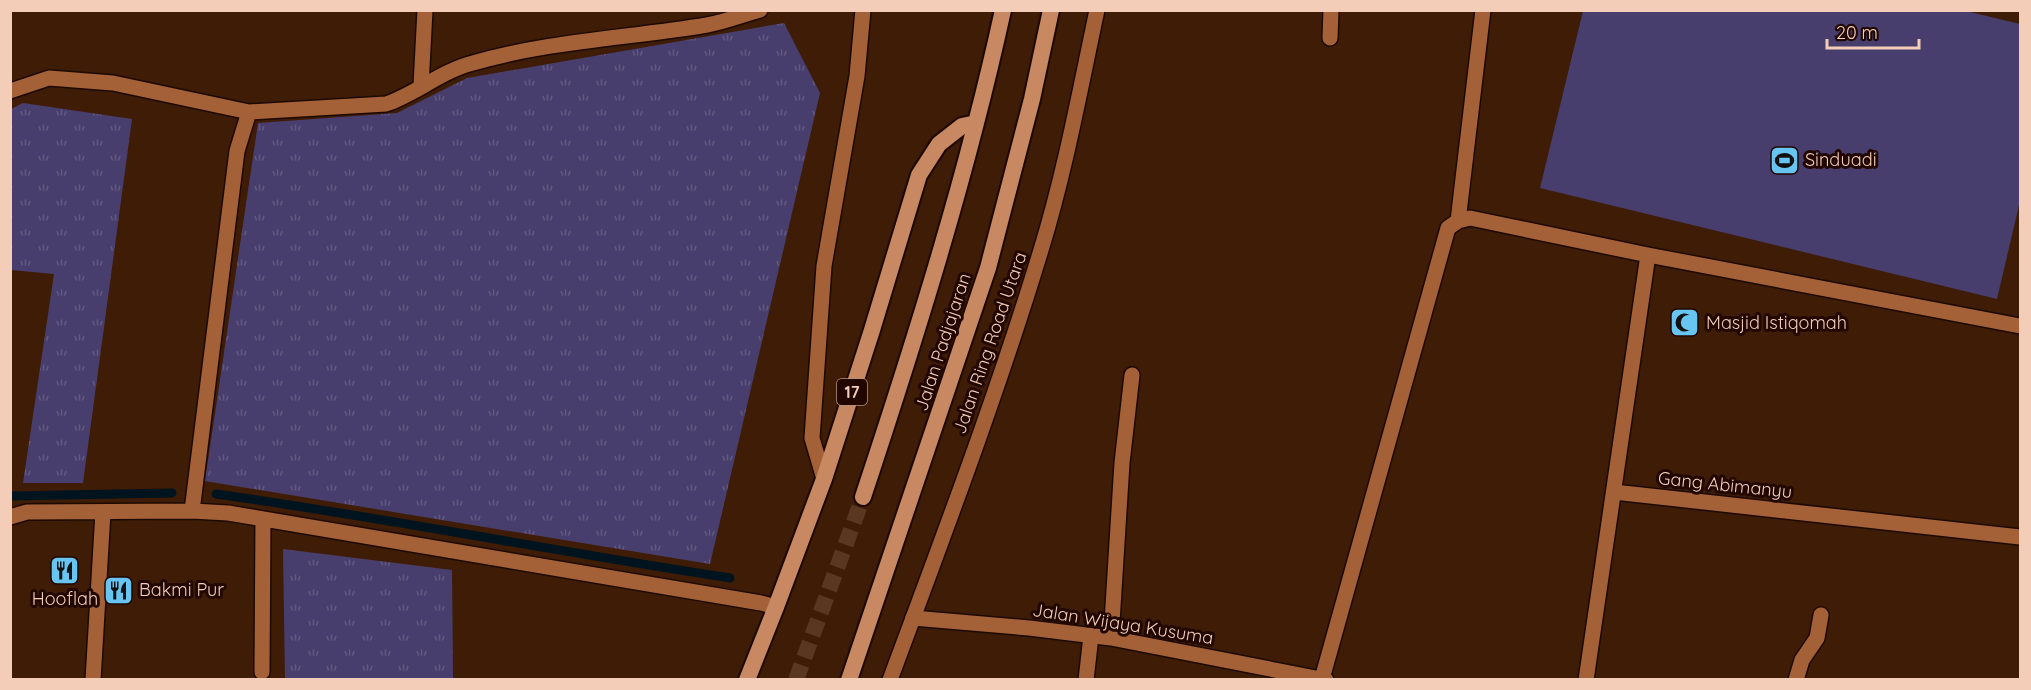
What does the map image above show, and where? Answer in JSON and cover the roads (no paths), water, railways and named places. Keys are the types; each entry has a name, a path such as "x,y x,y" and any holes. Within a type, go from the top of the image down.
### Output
{"highway":[{"name":"Jalan Padjajaran","path":"862,497 913,348 976,123 1003,10"},
{"name":"Jalan Padjajaran","path":"849,680 988,268 1032,99 1051,10"},
{"name":"17","path":"747,680 824,479 919,175 939,144 962,126 976,123"}],"street":[{"path":"421,86 425,10"},
{"path":"10,91 49,78 113,82 249,112 387,104 400,100 421,86 470,63 528,50 710,24 760,10"},
{"path":"824,479 812,438 824,266 857,76 863,10"},
{"name":"Jalan Ring Road Utara","path":"890,680 1002,374 1042,247 1075,117 1097,10"},
{"path":"1330,38 1331,10"},
{"path":"1458,221 1483,10"},
{"path":"192,511 237,151 249,112"},
{"path":"1324,679 1448,228 1458,221 1470,218 1648,255 2020,326"},
{"path":"1586,680 1648,255"},
{"path":"1112,638 1122,463 1131,375"},
{"name":"Gang Abimanyu","path":"1614,492 2020,537"},
{"path":"10,517 27,512 192,511 228,513 776,607"},
{"path":"93,680 103,512"},
{"path":"262,672 263,519"},
{"path":"1797,680 1802,660 1817,638 1821,615"},
{"name":"Jalan Wijaya Kusuma","path":"913,618 1112,638 1324,679"},
{"path":"1086,680 1091,636"}],"waterway":[{"path":"10,496 172,493"},
{"path":"216,494 730,578"}],"tunnel":[{"path":"796,680 863,497"}],"place":[{"name":"Sinduadi","path":"1784,160"},
{"name":"Masjid Istiqomah","path":"1685,323"},
{"name":"Hooflah","path":"65,570"},
{"name":"Bakmi Pur","path":"118,590"}]}
